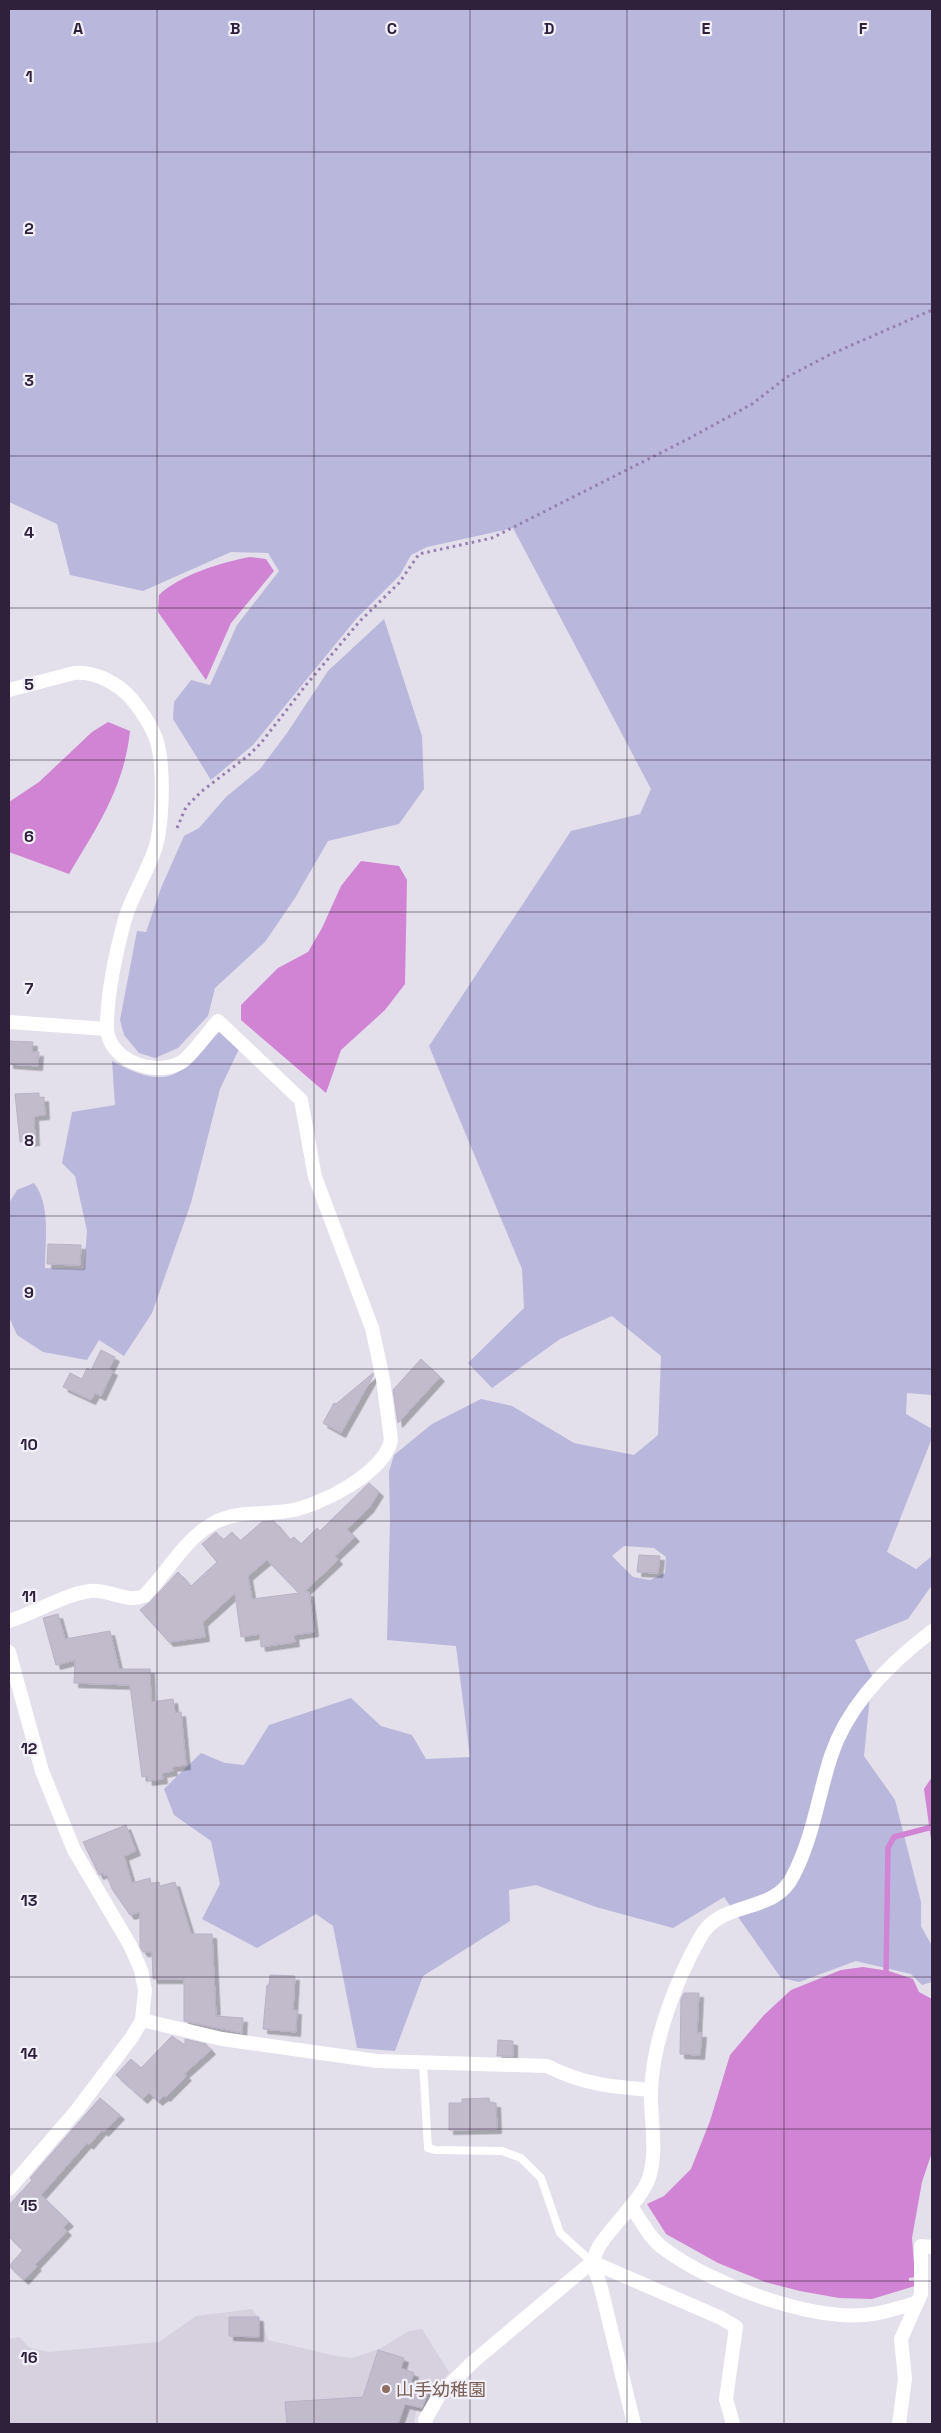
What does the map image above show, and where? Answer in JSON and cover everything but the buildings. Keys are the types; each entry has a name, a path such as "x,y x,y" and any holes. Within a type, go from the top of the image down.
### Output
{"street":[{"path":"9,690 74,673 85,672 97,675 126,693 142,711 156,737 160,756 161,822 155,848 126,917 115,961 107,1029 112,1042 123,1057 140,1066 160,1070 181,1063 218,1021 301,1100 315,1177 372,1328 391,1440 389,1450 382,1460 358,1480 326,1498 288,1511 231,1516 212,1524 190,1542 144,1596 134,1599 107,1592 81,1593 9,1621"},
{"path":"9,1022 107,1029"},
{"path":"426,2424 425,2420 440,2394 474,2361 592,2262 600,2244 631,2206 648,2181 652,2167 651,2090 657,2050 674,1992 686,1962 702,1933 718,1918 737,1909 762,1904 779,1893 792,1879 804,1853 831,1756 849,1717 877,1680 903,1654 932,1631"},
{"path":"9,1652 42,1771 74,1850 130,1945 140,1970 145,1990 142,2020 77,2110 9,2188"},
{"path":"142,2020 222,2039 377,2061 547,2066 567,2076 602,2086 651,2090"},
{"path":"631,2206 661,2247 706,2274 746,2291 800,2308 836,2314 872,2314 917,2303"},
{"path":"899,2424 905,2379 901,2339 921,2294 921,2246 932,2247"},
{"path":"592,2262 600,2284 634,2424"},
{"path":"592,2262 721,2318 736,2327 726,2399 733,2424"}],"lane":[{"path":"423,2063 428,2148 436,2150 502,2151 521,2158 541,2178 560,2233 592,2262"}],"path":[{"path":"175,831 186,808 202,791 249,755 261,743 306,685 360,621 400,583 419,554 492,538 688,439 752,404 787,377 829,355 932,310"}],"shaded area":[{"path":"9,9 932,9 932,1395 907,1393 906,1414 932,1429 932,1438 887,1552 916,1569 932,1556 932,1585 908,1619 855,1640 872,1676 864,1756 895,1800 921,1902 921,1926 932,1946 932,1982 922,1985 911,1974 856,1961 799,1982 781,1978 724,1897 673,1928 596,1907 536,1885 509,1890 510,1921 423,1976 395,2051 357,2048 333,1926 316,1914 257,1948 202,1919 220,1884 211,1841 174,1815 164,1789 201,1753 225,1763 244,1765 269,1725 351,1698 381,1726 412,1735 426,1759 470,1757 456,1646 387,1640 390,1522 389,1472 394,1455 432,1424 481,1399 512,1406 574,1443 634,1455 658,1435 661,1356 612,1316 560,1339 492,1388 468,1363 524,1308 522,1269 429,1046 571,831 640,814 651,789 513,528 427,547 411,555 400,575 356,619 253,745 211,780 173,719 174,702 191,680 210,685 237,625 279,571 268,553 231,552 143,591 70,575 57,524 9,502","holes":["624,1546 654,1548 666,1557 665,1573 650,1580 633,1577 612,1556"]},
{"path":"250,557 266,559 274,571 231,623 206,680 158,612 159,595 178,581 202,570"},
{"path":"384,619 422,736 424,789 399,824 328,841 295,898 265,942 215,988 208,1016 178,1048 155,1058 139,1053 124,1035 120,1020 137,931 146,932 161,888 184,836 199,828 226,797 260,769 287,733 328,671"},
{"path":"108,722 130,731 127,752 122,771 108,806 69,874 9,852 9,802 39,782 92,732"},
{"path":"361,861 399,866 407,880 405,984 385,1010 341,1050 326,1093 241,1020 241,1005 278,968 308,952 322,928 341,886"},
{"path":"219,1032 239,1049 220,1089 191,1203 152,1313 124,1356 99,1340 87,1360 43,1352 17,1335 9,1317 9,1203 17,1190 34,1183 43,1202 45,1212 45,1268 84,1269 87,1231 75,1176 62,1163 72,1112 115,1105 112,1061 132,1071 148,1076 161,1077 173,1075 194,1059"},
{"path":"932,1777 932,1847 924,1789"},
{"path":"863,1967 889,1971 913,1979 919,1992 932,1999 932,2152 922,2182 912,2238 915,2277 909,2278 909,2281 915,2281 915,2286 872,2299 839,2298 800,2291 765,2282 718,2263 666,2234 647,2204 664,2196 691,2169 710,2121 730,2055 764,2015 791,1990 841,1970"},
{"path":"252,2309 262,2322 268,2340 352,2358 381,2348 409,2331 422,2329 449,2372 425,2410 416,2410 414,2424 9,2424 9,2339 19,2337 30,2348 48,2352 159,2342 196,2316"}],"waterway":[{"path":"886,1976 888,1848 894,1837 932,1827"}],"place":[{"name":"山手幼稚園","path":"386,2389"}]}
